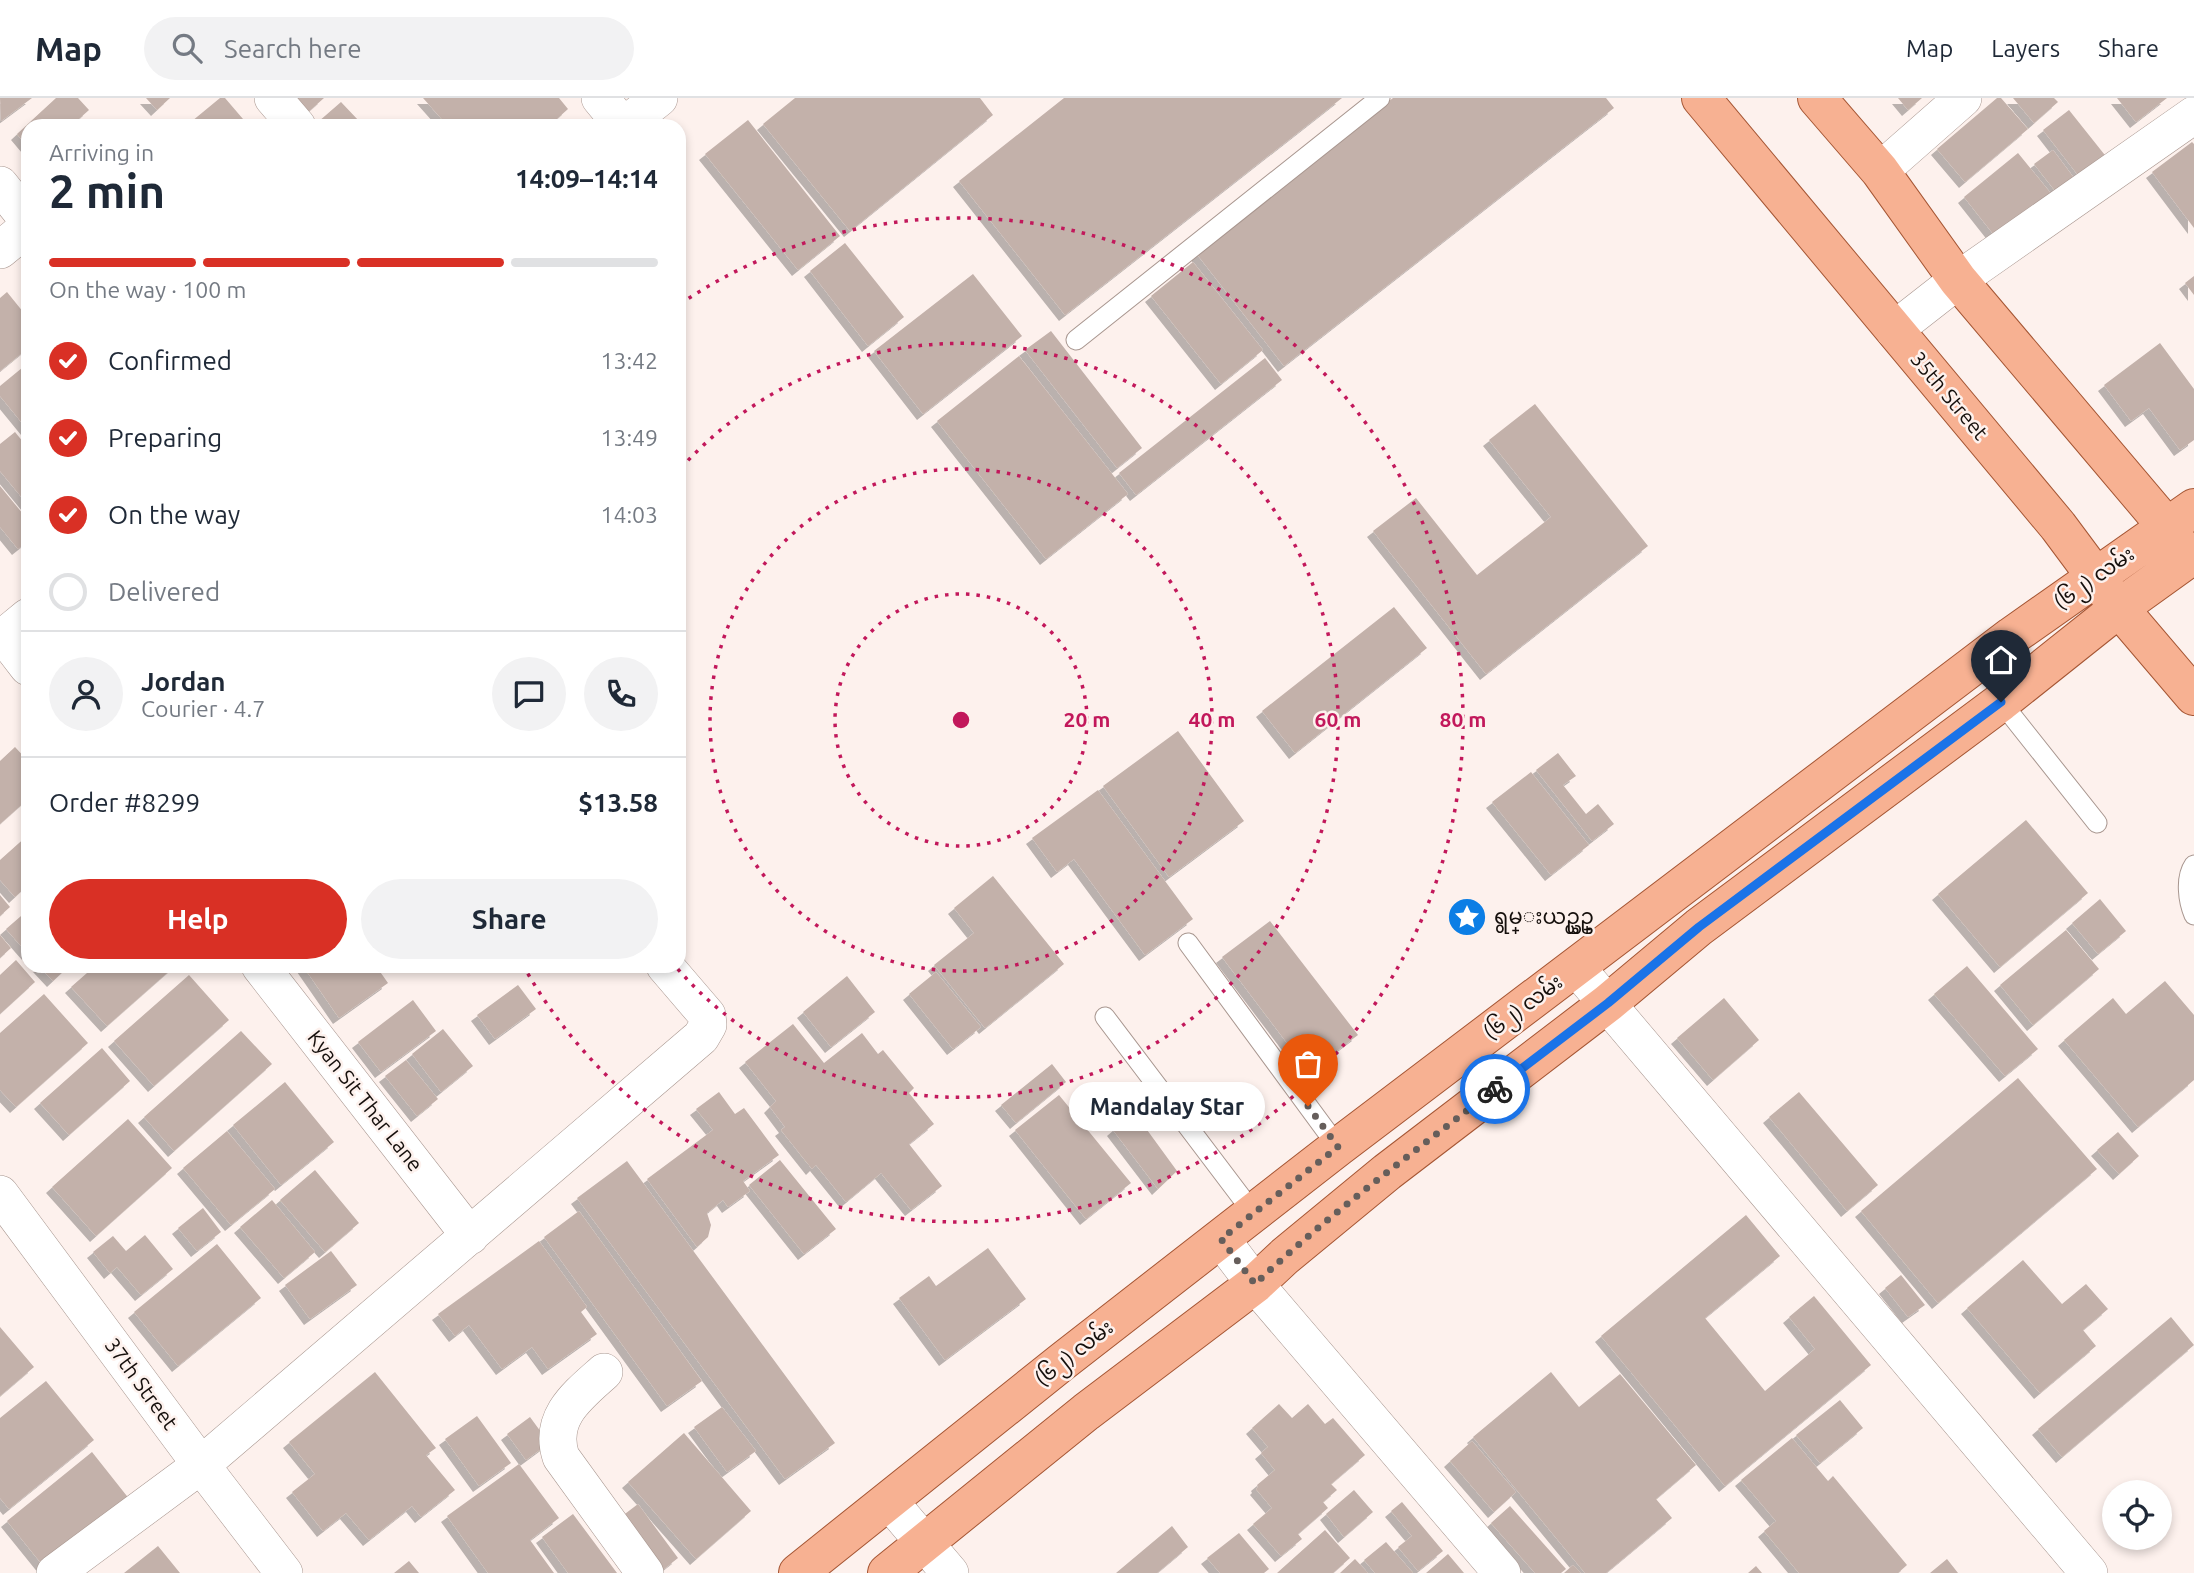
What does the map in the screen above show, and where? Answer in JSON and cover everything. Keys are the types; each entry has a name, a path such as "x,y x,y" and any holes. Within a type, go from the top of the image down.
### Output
{"main road":[{"name":"35th Street","path":"1701,98 2058,526 2119,608 2194,696"},
{"path":"1817,98 1880,171 1958,280 2180,517 2192,559"},
{"name":"(၆၂) လမ်း","path":"798,1573 1338,1147 2012,636 2180,517"},
{"name":"(၆၂) လမ်း","path":"887,1573 1086,1412 1255,1284 1387,1172 1608,1003 1699,927 2001,702 2119,608 2192,559"}],"street":[{"path":"273,98 291,119"},
{"path":"600,98 618,119"},
{"path":"633,119 659,98"},
{"path":"1880,171 1963,98"},
{"path":"1894,330 1958,280 2194,115"},
{"path":"0,185 21,211"},
{"path":"0,250 21,233"},
{"path":"11,631 21,652"},
{"path":"1576,967 2089,1573"},
{"name":"Kyan Sit Thar Lane","path":"265,973 470,1236"},
{"path":"55,1573 201,1465 701,1037 708,1025 707,1015 671,973"},
{"name":"37th Street","path":"0,1194 284,1573"},
{"path":"1221,1239 1255,1284 1502,1573"},
{"path":"604,1372 577,1396 566,1412 557,1428 556,1443 561,1457 645,1573"},
{"path":"889,1500 950,1573"}],"lane":[{"path":"1076,340 1380,98"},
{"path":"2001,702 2097,823"},
{"path":"2194,865 2190,871 2189,902 2194,915"},
{"path":"1188,943 1338,1147"},
{"path":"1105,1017 1254,1214"}],"building":[{"path":"0,98 32,98 1,121"},
{"path":"56,98 78,98 89,110 79,119 33,119"},
{"path":"146,98 170,98 157,110"},
{"path":"220,98 225,98 243,119 194,119"},
{"path":"293,98 324,98 306,114"},
{"path":"423,98 559,98 568,109 557,119 442,119"},
{"path":"795,98 980,98 993,115 850,231 763,124"},
{"path":"1064,98 1342,98 1065,315 959,181"},
{"path":"1393,98 1606,98 1614,108 1284,366 1196,253"},
{"path":"1898,98 1922,98 1908,110"},
{"path":"1997,98 2001,98 2028,129 1965,182 1937,149"},
{"path":"2013,98 2054,98 2058,102 2034,123"},
{"path":"2117,98 2167,98 2136,122"},
{"path":"341,102 357,119 321,119"},
{"path":"2069,110 2108,159 2081,179 2043,130"},
{"path":"748,120 840,236 798,270 705,154"},
{"path":"2192,142 2194,144 2194,228 2152,172"},
{"path":"2053,150 2074,178 2056,192 2034,164"},
{"path":"2018,153 2053,196 1998,240 1964,197"},
{"path":"845,243 904,317 868,346 810,271"},
{"path":"1193,262 1263,350 1221,384 1151,296"},
{"path":"973,274 1022,336 923,414 874,351"},
{"path":"2194,276 2194,295 2185,283"},
{"path":"7,292 21,309 21,354 0,371 0,298"},
{"path":"1051,331 1142,448 1117,468 1025,350"},
{"path":"2160,343 2194,389 2194,440 2180,450 2149,408 2131,421 2104,385"},
{"path":"1019,356 1128,494 1046,559 937,421"},
{"path":"1265,358 1282,380 1136,495 1119,473"},
{"path":"21,369 21,422 0,396 0,386"},
{"path":"1535,404 1648,546 1486,674 1373,531 1416,498 1477,575 1551,517 1489,440"},
{"path":"15,432 21,439 21,496 0,471 0,444"},
{"path":"0,486 21,512 21,547 18,549 0,527"},
{"path":"1394,607 1427,648 1295,753 1262,711"},
{"path":"1178,731 1244,821 1169,877 1103,786"},
{"path":"15,747 21,753 21,805 0,824 0,761"},
{"path":"1558,753 1576,776 1563,785 1586,814 1598,804 1614,824 1592,841 1536,770"},
{"path":"1531,772 1589,845 1551,875 1492,802"},
{"path":"1098,790 1193,919 1145,955 1074,859 1057,872 1032,838"},
{"path":"2026,820 2088,893 2000,967 1938,894"},
{"path":"21,841 21,891 15,897 0,880 0,860"},
{"path":"993,876 1064,964 985,1028 934,965 974,933 954,908"},
{"path":"0,895 10,907 0,916"},
{"path":"2100,899 2126,931 2098,954 2072,923"},
{"path":"21,916 21,946 6,929"},
{"path":"1270,921 1358,1035 1309,1072 1222,957"},
{"path":"2066,930 2099,969 2033,1025 2000,985"},
{"path":"0,935 11,948 0,958"},
{"path":"16,960 21,966 21,973 27,973 35,982 0,1014 0,975"},
{"path":"1967,966 2038,1049 2005,1076 1934,994"},
{"path":"936,972 981,1027 953,1049 909,994"},
{"path":"46,973 62,973 53,981"},
{"path":"87,973 167,973 107,1026 71,987"},
{"path":"308,973 381,973 388,983 339,1018"},
{"path":"189,975 229,1020 154,1086 114,1041"},
{"path":"847,976 875,1012 831,1047 803,1012"},
{"path":"2165,981 2194,1015 2194,1080 2138,1127 2064,1040 2113,998 2126,1014"},
{"path":"518,985 536,1009 495,1039 477,1015"},
{"path":"44,994 88,1043 16,1107 0,1090 0,1033"},
{"path":"1724,998 1759,1040 1713,1080 1677,1038"},
{"path":"413,1000 436,1031 381,1072 358,1042"},
{"path":"793,1024 824,1063 862,1033 878,1054 883,1050 914,1088 909,1093 934,1124 909,1144 942,1186 911,1210 881,1173 846,1202 816,1165 812,1169 781,1130 785,1127 770,1107 776,1101 745,1062"},
{"path":"443,1029 473,1066 441,1092 412,1054"},
{"path":"241,1031 272,1064 174,1151 144,1117"},
{"path":"102,1048 130,1081 69,1135 40,1103"},
{"path":"406,1060 438,1099 417,1116 385,1076"},
{"path":"1052,1064 1066,1082 1016,1123 1001,1105"},
{"path":"2018,1078 2097,1169 1938,1303 1861,1211"},
{"path":"285,1082 334,1142 281,1185 233,1125"},
{"path":"719,1092 735,1114 744,1108 779,1155 743,1181 750,1191 728,1207 723,1200 707,1213 711,1225 708,1237 697,1247 647,1179 713,1130 696,1109"},
{"path":"1799,1092 1878,1185 1847,1211 1769,1117"},
{"path":"1059,1095 1131,1183 1086,1219 1015,1130"},
{"path":"1134,1112 1177,1171 1158,1189 1113,1130"},
{"path":"128,1119 172,1168 96,1236 52,1187"},
{"path":"227,1131 275,1189 231,1225 183,1168"},
{"path":"2118,1132 2139,1156 2119,1174 2097,1150"},
{"path":"780,1160 836,1229 804,1254 749,1185"},
{"path":"627,1161 835,1443 785,1479 577,1198"},
{"path":"315,1170 359,1223 325,1252 280,1200"},
{"path":"272,1200 315,1252 284,1278 240,1227"},
{"path":"203,1208 221,1232 197,1251 178,1228"},
{"path":"579,1211 702,1381 667,1406 544,1237"},
{"path":"1746,1215 1780,1256 1705,1318 1765,1391 1815,1349 1789,1317 1814,1296 1871,1365 1725,1486 1601,1336"},
{"path":"145,1235 173,1269 141,1295 117,1267 110,1273 93,1252 113,1236 126,1251"},
{"path":"539,1241 587,1307 581,1312 597,1334 548,1369 532,1347 502,1369 469,1325 455,1336 438,1314"},
{"path":"217,1244 261,1298 178,1366 134,1312"},
{"path":"988,1248 1026,1299 945,1360 899,1298 929,1276 936,1286"},
{"path":"331,1251 357,1285 310,1319 285,1285"},
{"path":"2023,1260 2062,1304 2086,1284 2108,1309 2083,1330 2096,1346 2040,1393 1967,1308"},
{"path":"1901,1275 1925,1305 1908,1317 1885,1288"},
{"path":"2171,1317 2194,1345 2062,1457 2038,1429"},
{"path":"0,1327 34,1367 0,1396"},
{"path":"375,1372 436,1448 426,1455 455,1490 421,1517 412,1506 369,1540 346,1513 323,1531 292,1492 315,1474 289,1442"},
{"path":"1551,1372 1579,1407 1620,1374 1696,1465 1656,1499 1672,1518 1606,1573 1585,1573 1473,1437"},
{"path":"46,1381 94,1440 9,1509 0,1498 0,1418"},
{"path":"1840,1400 1863,1428 1820,1463 1796,1435"},
{"path":"1279,1404 1292,1418 1308,1404 1325,1424 1333,1418 1365,1455 1331,1484 1337,1490 1323,1502 1328,1508 1298,1534 1302,1539 1281,1556 1253,1524 1272,1508 1256,1489 1257,1485 1275,1470 1261,1453 1268,1447 1252,1428"},
{"path":"722,1407 756,1451 727,1472 694,1427"},
{"path":"477,1416 511,1463 479,1486 445,1439"},
{"path":"530,1417 549,1443 526,1460 507,1434"},
{"path":"684,1433 751,1511 696,1559 628,1482"},
{"path":"1792,1438 1828,1481 1833,1476 1907,1565 1898,1573 1799,1573 1764,1531 1776,1521 1741,1480"},
{"path":"1472,1441 1516,1492 1494,1512 1450,1461"},
{"path":"92,1452 134,1505 49,1573 7,1521"},
{"path":"519,1464 559,1518 530,1540 554,1573 488,1573 447,1516"},
{"path":"1354,1490 1373,1512 1344,1537 1326,1514"},
{"path":"1402,1502 1443,1551 1418,1571 1398,1547 1412,1536 1391,1511"},
{"path":"638,1504 678,1558 659,1573 613,1523"},
{"path":"1510,1506 1566,1569 1561,1573 1535,1573 1491,1523"},
{"path":"573,1514 617,1573 568,1573 542,1537"},
{"path":"1172,1526 1188,1547 1157,1573 1116,1573"},
{"path":"1325,1530 1350,1558 1333,1573 1277,1573"},
{"path":"1239,1533 1269,1569 1264,1573 1220,1573 1207,1558"},
{"path":"1386,1542 1413,1573 1375,1573 1364,1560"},
{"path":"158,1546 180,1573 124,1573"},
{"path":"1448,1554 1464,1573 1426,1573"},
{"path":"1355,1559 1368,1573 1340,1573"},
{"path":"1947,1559 1958,1573 1930,1573"},
{"path":"409,1561 419,1573 394,1573"},
{"path":"1573,1565 1581,1573 1564,1573"},
{"path":"1756,1566 1762,1573 1748,1573"}],"way so far":[{"path":"1308,1106 1338,1147 1221,1239 1255,1284 1387,1172 1495,1089"}],"place":[{"name":"ရွမ္းယဥ္ယဥ္","path":"1467,917"},
{"name":"Mandalay Star","path":"1308,1106"}],"route":[{"path":"1495,1089 1608,1003 1699,927 2001,702"}]}
